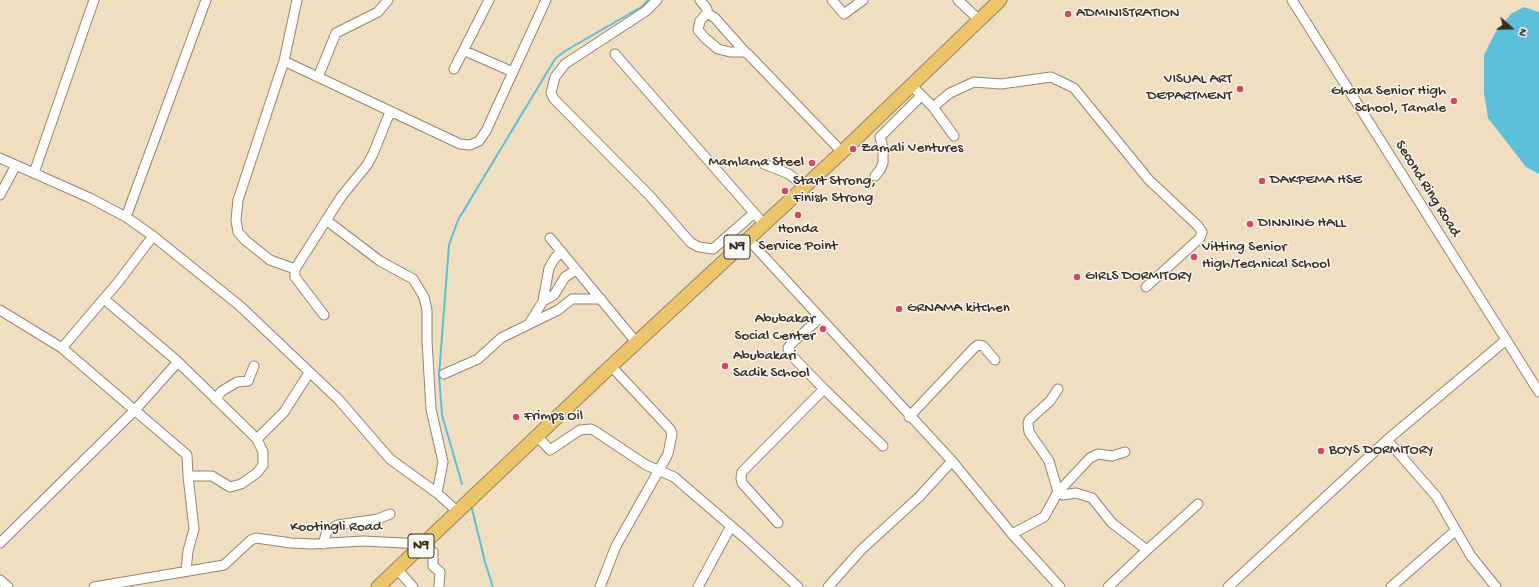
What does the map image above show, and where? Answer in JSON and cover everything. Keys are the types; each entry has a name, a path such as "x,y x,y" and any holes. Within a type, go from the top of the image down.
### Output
{"highway":[{"name":"N9","path":"379,587 610,366 763,223 842,152 978,19 998,2"}],"street":[{"path":"34,173 94,0"},
{"path":"126,217 206,0"},
{"path":"295,269 270,260 245,240 238,232 236,220 238,200 284,61 297,0"},
{"path":"318,77 336,33 378,12 388,0"},
{"path":"454,69 465,50 489,0"},
{"path":"284,61 460,144 470,145 479,141 486,131 546,0"},
{"path":"657,0 646,11 565,64 555,77 551,93 554,99 650,196 691,243 699,247 713,249 753,214"},
{"path":"700,0 707,9 707,13 714,18 842,152"},
{"path":"832,0 844,14 849,12 863,0"},
{"path":"958,0 978,19"},
{"name":"Second Ring Road","path":"1292,0 1539,392"},
{"path":"707,13 700,21 698,30 705,38 718,49 730,52 745,52"},
{"path":"465,50 513,72"},
{"path":"615,54 753,214 763,223"},
{"path":"933,107 950,94 974,82 1001,84 1051,78 1074,88 1149,180 1198,226 1202,232 1200,238 1146,287"},
{"path":"911,85 933,107 954,136"},
{"path":"874,176 883,163 883,148 880,137 921,96"},
{"path":"324,315 295,277 295,269 326,220 374,154 390,112"},
{"path":"0,158 90,198 126,217 153,236 240,306 346,407 390,459 437,493 461,507"},
{"path":"764,164 789,174 804,186"},
{"path":"0,195 16,165"},
{"path":"326,220 380,261 413,279 424,297 427,310 427,341 431,409 443,462 437,493"},
{"path":"62,348 104,299 153,236"},
{"path":"550,238 636,342"},
{"path":"747,238 909,417 952,461 1012,534 1060,587"},
{"path":"529,324 543,301 550,268 555,258 561,252"},
{"path":"543,301 554,295 565,277 576,270"},
{"path":"104,299 176,360 257,439 263,452 263,465 257,473 241,484 230,486 212,476 188,476"},
{"path":"444,374 478,358 501,338 558,310 572,299 601,299"},
{"path":"0,321 2,311 62,348 187,455 194,529 188,551 186,571"},
{"path":"820,318 791,344 788,348 789,353 883,446"},
{"path":"1228,587 1388,440 1506,340"},
{"path":"909,417 978,345 983,346 995,360"},
{"path":"0,543 135,410 176,366 176,360"},
{"path":"215,399 222,391 237,382 248,381 254,366"},
{"path":"600,587 616,546 668,454 672,434 670,429 610,366"},
{"path":"257,439 284,412 309,373"},
{"path":"778,523 742,483 740,478 742,472 824,389"},
{"path":"1058,389 1045,406 1029,420 1028,424 1029,432 1049,461 1058,492 1063,495 1076,494 1092,498 1112,523 1147,550"},
{"path":"537,436 550,450 580,430 591,429 629,455 674,477 798,587"},
{"path":"1388,440 1436,496 1455,531 1471,556 1496,587"},
{"path":"1012,534 1044,517 1058,492 1090,458 1098,454 1112,456 1125,452"},
{"path":"828,587 861,550 919,497 952,461"},
{"path":"1108,587 1198,504"},
{"path":"323,544 327,531 338,524 378,519 390,514"},
{"path":"698,587 700,579 731,526"},
{"path":"1391,587 1455,531"},
{"name":"Kootingli Road","path":"94,587 224,565 251,540 256,538 291,543 323,544 363,541 423,544"},
{"path":"423,544 432,552 433,566 440,572 439,587"},
{"path":"397,569 413,587"},
{"path":"0,580 8,587"}],"water":[{"path":"1524,7 1539,12 1539,174 1526,167 1488,118 1484,93 1484,55 1495,33 1511,14"}],"waterway":[{"path":"462,484 442,415 439,375 449,245 458,220 555,59 565,51 643,6 648,0"},
{"path":"472,509 485,562 493,587"}],"place":[{"name":"ADMINISTRATION","path":"1068,14"},
{"name":"VISUAL ART DEPARTMENT","path":"1240,89"},
{"name":"Ghana Senior High School, Tamale","path":"1454,101"},
{"name":"Zamali Ventures","path":"853,149"},
{"name":"Mamlama Steel","path":"812,163"},
{"name":"DAKPEMA HSE","path":"1262,181"},
{"name":"Start Strong, Finish Strong","path":"785,191"},
{"name":"Honda Service Point","path":"798,215"},
{"name":"DINNING HALL","path":"1250,224"},
{"name":"Vitting Senior High/Technical School","path":"1194,257"},
{"name":"GIRLS DORMITORY","path":"1077,277"},
{"name":"GRNAMA kitchen","path":"899,309"},
{"name":"Abubakar Social Center","path":"823,329"},
{"name":"Abubakari Sadik School","path":"725,366"},
{"name":"Frimps Oil","path":"516,417"},
{"name":"BOYS DORMITORY","path":"1321,451"}]}
